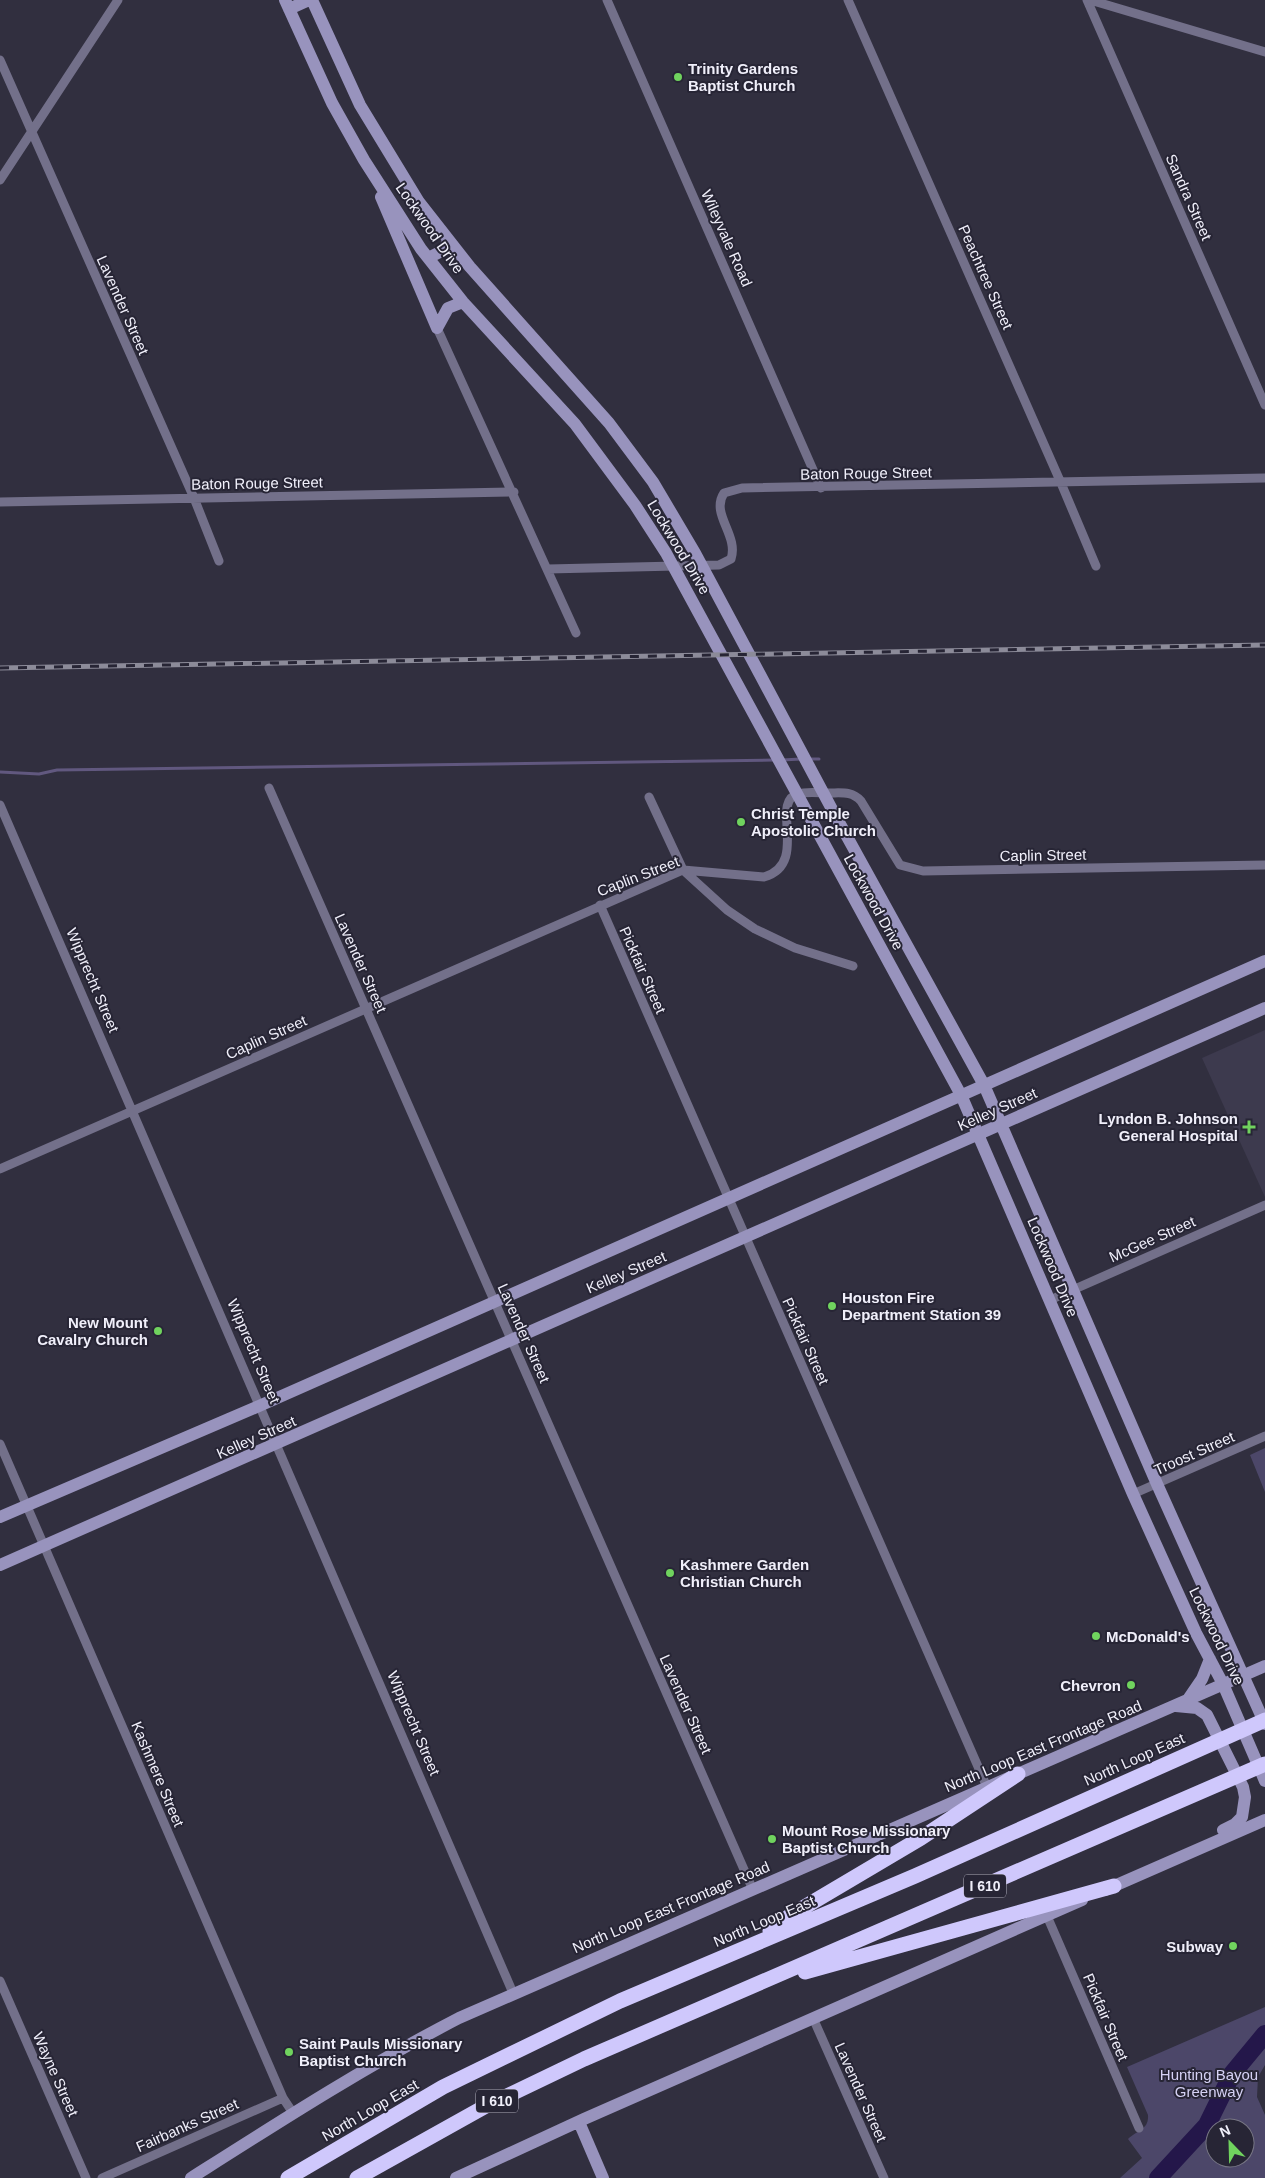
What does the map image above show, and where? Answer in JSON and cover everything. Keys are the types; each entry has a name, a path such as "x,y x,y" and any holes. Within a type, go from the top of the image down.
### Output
{"highway":[{"name":"North Loop East","path":"288,2178 474,2071 620,2001 751,1946 1265,1722"},
{"name":"I 610","path":"356,2178 440,2131 528,2086 678,2017 1265,1764"},
{"path":"751,1946 791,1915 920,1838 1018,1774"},
{"path":"751,1987 1114,1886"}],"main road":[{"path":"287,5 311,0"},
{"name":"Lockwood Drive","path":"311,0 360,105 419,202 470,267 609,423 653,482 695,553 834,813 984,1085 1157,1484 1265,1722"},
{"name":"Lockwood Drive","path":"287,5 332,103 364,160 428,258 463,302 575,424 635,505 666,553 961,1095 1133,1494 1223,1684 1265,1781"},
{"path":"364,160 438,328"},
{"path":"428,258 444,250 448,240"},
{"path":"438,328 448,308 463,302"},
{"name":"Kelley Street","path":"0,1517 259,1406 1265,961"},
{"name":"Kelley Street","path":"0,1565 277,1446 511,1340 1265,1008"},
{"path":"1181,1704 1196,1690 1210,1659"},
{"name":"North Loop East Frontage Road","path":"192,2178 293,2112 399,2049 513,1993 1265,1666"},
{"path":"1181,1704 1197,1708 1210,1719 1243,1787 1245,1797 1244,1812 1239,1821 1201,1839 1191,1852"},
{"path":"456,2178 813,2018 1265,1820"},
{"path":"579,2122 603,2178"}],"street":[{"path":"0,180 118,0"},
{"name":"Wileyvale Road","path":"607,0 821,488"},
{"name":"Peachtree Street","path":"848,0 1096,566"},
{"path":"1089,0 1265,52"},
{"name":"Sandra Street","path":"1089,0 1265,405"},
{"name":"Lavender Street","path":"0,60 194,498 219,562"},
{"path":"438,328 514,492 576,633"},
{"name":"Baton Rouge Street","path":"548,569 719,564 731,559 734,550 733,541 719,508 719,500 724,493 742,488 821,488 1265,478"},
{"name":"Baton Rouge Street","path":"0,502 514,492"},
{"name":"Lavender Street","path":"269,788 753,1890"},
{"name":"Caplin Street","path":"0,1169 600,905 684,870 770,876 781,868 787,857 787,812 793,796 799,793 846,792 854,795 861,801 900,865 923,871 1265,865"},
{"path":"649,797 684,870 727,910 755,928 795,948 853,966"},
{"name":"Wipprecht Street","path":"0,805 513,1993"},
{"name":"Pickfair Street","path":"600,905 987,1787"},
{"name":"McGee Street","path":"1050,1300 1265,1205"},
{"name":"Troost Street","path":"1133,1494 1265,1436"},
{"name":"Kashmere Street","path":"0,1444 283,2098 293,2112"},
{"name":"Pickfair Street","path":"1047,1916 1139,2128"},
{"name":"Wayne Street","path":"0,1981 86,2178"},
{"name":"Lavender Street","path":"813,2018 884,2178"},
{"name":"Fairbanks Street","path":"102,2178 283,2098"}],"shaded area":[{"name":"Lyndon B. Johnson General Hospital","path":"1265,1030 1265,1197 1202,1058"}],"green space":[{"path":"1265,1448 1265,1492 1250,1455"},
{"name":"Hunting Bayou Greenway","path":"1265,2007 1265,2065 1258,2077 1257,2097 1265,2115 1265,2178 1120,2178 1142,2158 1128,2139 1147,2124 1148,2115 1127,2067"}],"waterway":[{"path":"782,760 801,759"},
{"path":"810,759 819,759"},
{"path":"0,772 39,774 57,770 774,760"},
{"path":"1158,2178 1207,2125 1232,2074 1265,2034"}],"railway":[{"path":"0,668 1265,645"}],"place":[{"name":"Trinity Gardens Baptist Church","path":"678,77"},
{"name":"Christ Temple Apostolic Church","path":"741,822"},
{"name":"Lyndon B. Johnson General Hospital","path":"1249,1127"},
{"name":"Houston Fire Department Station 39","path":"832,1306"},
{"name":"New Mount Cavalry Church","path":"158,1331"},
{"name":"Kashmere Garden Christian Church","path":"670,1573"},
{"name":"McDonald's","path":"1096,1636"},
{"name":"Chevron","path":"1131,1685"},
{"name":"Mount Rose Missionary Baptist Church","path":"772,1839"},
{"name":"Subway","path":"1233,1946"},
{"name":"Saint Pauls Missionary Baptist Church","path":"289,2052"}]}
